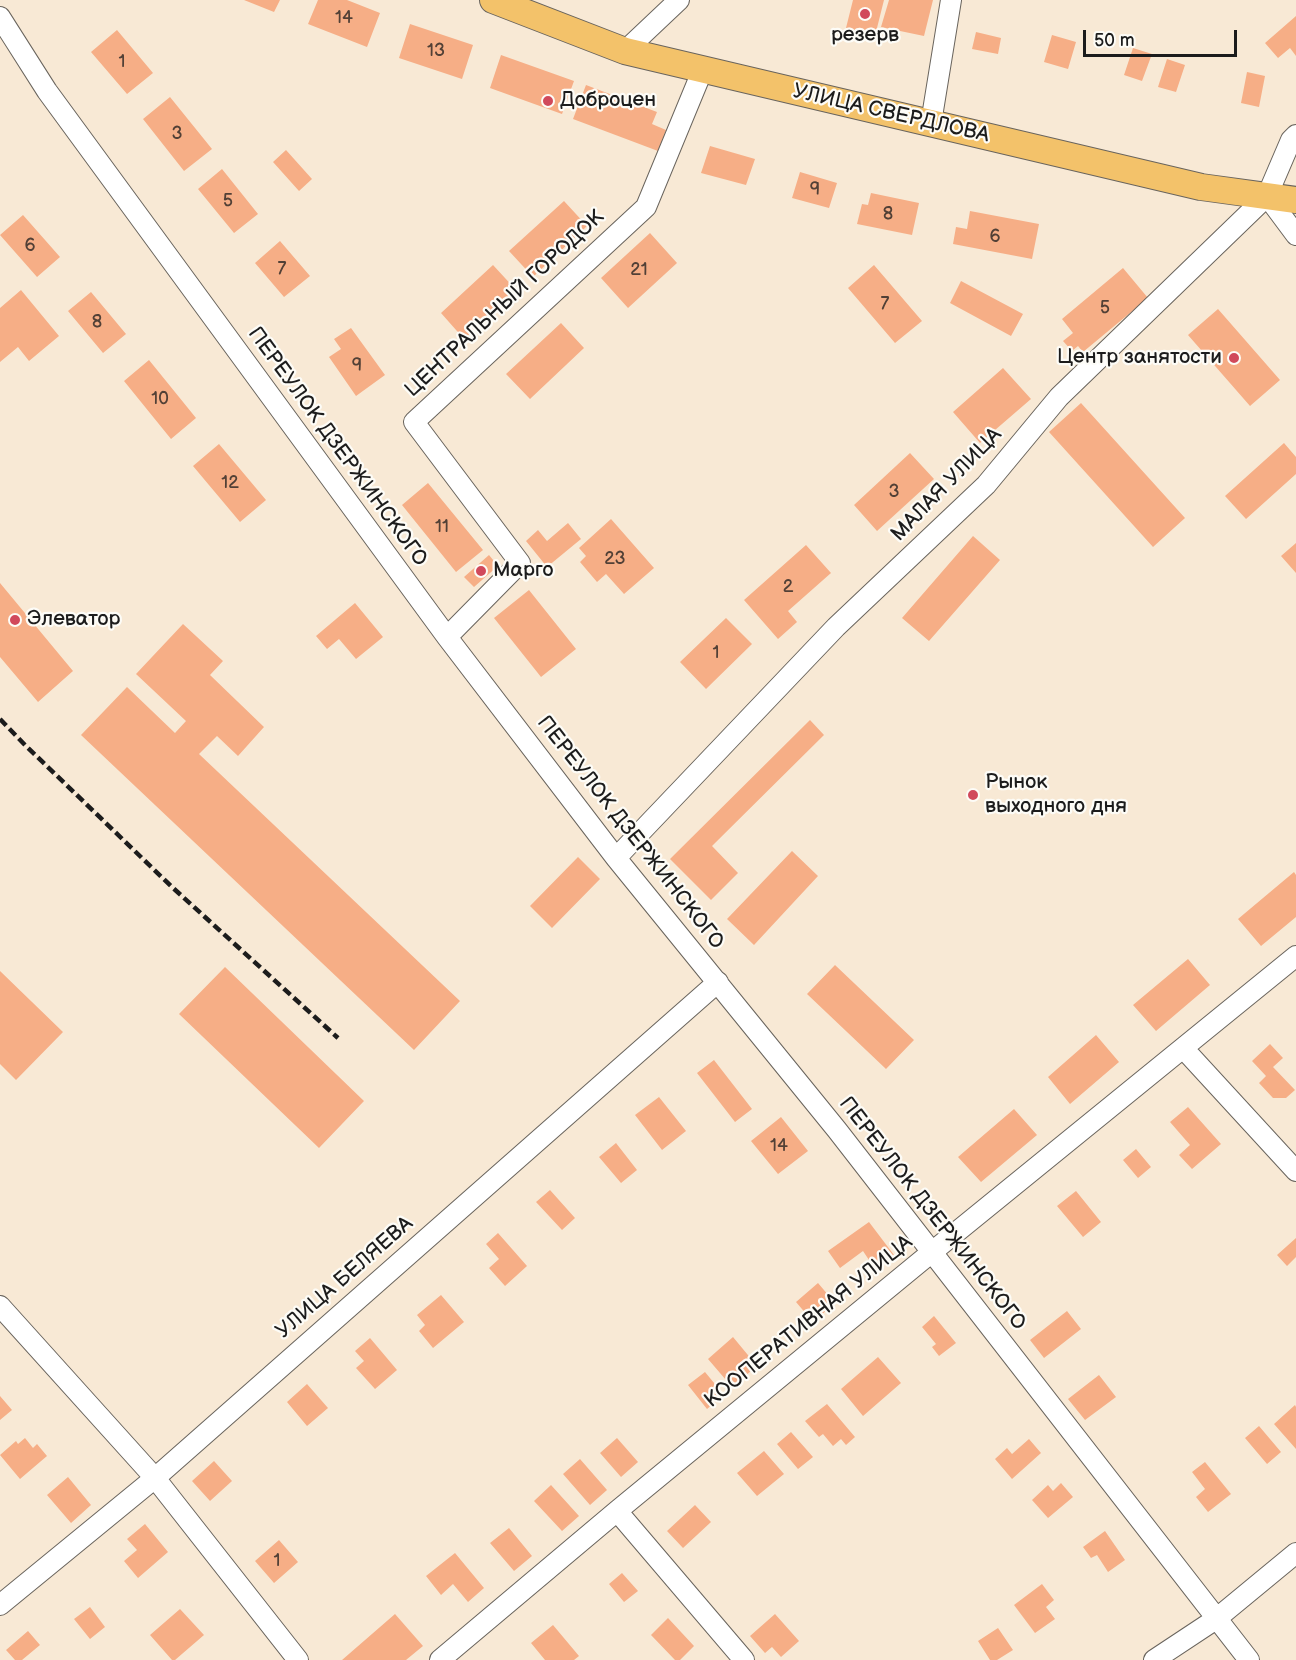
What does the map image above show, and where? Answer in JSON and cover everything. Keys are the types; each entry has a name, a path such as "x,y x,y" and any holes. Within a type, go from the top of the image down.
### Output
{"main road":[{"name":"УЛИЦА СВЕРДЛОВА","path":"493,0 625,51 1201,187 1296,200"}],"street":[{"path":"625,51 679,0"},
{"path":"931,123 951,0"},
{"name":"ПЕРЕУЛОК ДЗЕРЖИНСКОГО","path":"0,17 47,91 447,637 616,858 718,982 932,1252 1249,1660"},
{"name":"ЦЕНТРАЛЬНЫЙ ГОРОДОК","path":"447,637 520,563 414,422 646,207 703,69"},
{"name":"МАЛАЯ УЛИЦА","path":"616,858 837,627 986,485 1059,397 1267,196 1291,140 1296,135"},
{"path":"1267,196 1296,235"},
{"name":"КООПЕРАТИВНАЯ УЛИЦА","path":"440,1660 617,1511 1296,956"},
{"name":"УЛИЦА БЕЛЯЕВА","path":"0,1605 155,1478 718,982"},
{"path":"1183,1048 1296,1171"},
{"path":"0,1306 155,1478 298,1660"},
{"path":"617,1511 744,1660"},
{"path":"1154,1660 1216,1619 1296,1553"}],"building":[{"path":"244,0 280,0 274,12"},
{"path":"318,0 347,0 380,13 367,47 308,24"},
{"name":"резерв","path":"853,0 884,0 875,36 846,28"},
{"path":"889,0 933,0 924,36 881,27"},
{"path":"1296,16 1296,56 1290,48 1278,58 1265,43"},
{"path":"410,24 473,45 462,79 399,58"},
{"path":"117,30 153,73 127,94 91,52"},
{"path":"976,32 1001,38 998,54 972,49"},
{"path":"1052,35 1076,42 1068,69 1044,62"},
{"path":"1133,48 1152,54 1142,81 1124,75"},
{"path":"501,55 574,81 562,114 490,88"},
{"path":"1167,59 1185,65 1176,92 1158,87"},
{"path":"1247,72 1265,76 1259,107 1241,103"},
{"path":"586,85 657,112 652,124 666,130 658,151 573,119"},
{"path":"170,97 212,149 184,171 143,119"},
{"path":"710,146 755,159 746,185 701,173"},
{"path":"286,150 312,179 299,191 273,162"},
{"path":"222,169 258,214 234,233 198,189"},
{"path":"800,172 837,183 829,208 792,198"},
{"path":"871,193 919,203 912,235 857,224 862,204 868,205"},
{"path":"564,201 587,226 533,277 509,251"},
{"path":"970,211 1039,224 1032,259 953,244 956,227 967,229"},
{"path":"23,215 60,257 37,277 0,235"},
{"path":"650,233 677,263 628,308 601,278"},
{"path":"280,241 310,276 284,297 255,263"},
{"path":"493,265 517,291 464,339 441,313"},
{"path":"874,265 922,321 895,343 848,288"},
{"path":"1123,268 1148,298 1083,352 1078,346 1072,351 1063,341 1073,333 1062,319"},
{"path":"961,281 1023,314 1011,336 950,303"},
{"path":"21,290 59,336 29,361 18,347 0,362 0,308"},
{"path":"91,292 126,334 103,353 68,311"},
{"name":"Центр занятости","path":"1218,309 1280,380 1250,406 1188,335"},
{"path":"561,323 584,348 530,399 506,374"},
{"path":"351,328 385,375 356,396 329,357 341,349 334,339"},
{"path":"149,360 196,418 171,439 124,381"},
{"path":"1003,368 1031,399 980,443 953,412"},
{"path":"1081,403 1185,518 1153,547 1049,432"},
{"path":"1284,443 1296,457 1296,474 1246,519 1225,496"},
{"path":"219,444 266,500 240,522 193,466"},
{"path":"910,453 934,479 877,531 854,505"},
{"path":"428,483 483,550 456,572 402,505"},
{"path":"611,519 654,568 624,594 606,574 597,582 580,562 586,556 579,548"},
{"path":"568,523 581,539 547,567 526,541 538,530 547,541"},
{"path":"973,536 1000,560 929,641 902,618"},
{"path":"1296,543 1296,573 1281,556"},
{"path":"806,545 831,573 788,611 797,622 778,639 744,600"},
{"name":"Марго","path":"489,555 498,566 474,587 464,577"},
{"name":"Элеватор","path":"0,583 73,671 38,702 0,657"},
{"path":"529,590 576,649 541,677 494,618"},
{"path":"355,603 383,637 356,659 339,639 327,649 316,636"},
{"path":"726,618 752,644 706,689 680,662"},
{"path":"183,624 223,661 210,675 264,727 238,756 217,736 199,754 460,1001 414,1050 81,735 127,687 175,733 186,721 136,674"},
{"path":"810,720 824,735 712,846 738,873 711,900 670,859"},
{"path":"792,851 818,876 754,945 727,919"},
{"path":"578,857 600,879 552,928 530,906"},
{"path":"1294,872 1296,875 1296,917 1261,946 1238,919"},
{"path":"1188,959 1210,985 1156,1031 1133,1005"},
{"path":"835,965 914,1040 886,1069 807,994"},
{"path":"225,967 364,1101 319,1148 179,1014"},
{"path":"0,971 63,1032 16,1080 0,1064"},
{"path":"1096,1035 1119,1062 1070,1104 1048,1077"},
{"path":"1270,1044 1283,1058 1273,1067 1295,1090 1286,1098 1273,1098 1259,1083 1266,1076 1252,1061"},
{"path":"714,1060 752,1109 735,1122 697,1073"},
{"path":"659,1097 686,1131 662,1150 635,1115"},
{"path":"1188,1107 1221,1144 1192,1169 1179,1155 1190,1145 1170,1122"},
{"path":"1014,1109 1037,1135 981,1182 958,1157"},
{"path":"781,1117 808,1151 778,1174 751,1141"},
{"path":"616,1143 637,1170 621,1183 599,1157"},
{"path":"1136,1149 1151,1167 1138,1178 1123,1160"},
{"path":"550,1190 575,1218 562,1230 536,1202"},
{"path":"1076,1191 1101,1222 1083,1237 1057,1206"},
{"path":"869,1222 894,1255 875,1269 863,1251 840,1268 828,1251"},
{"path":"498,1233 527,1266 505,1286 489,1268 499,1259 486,1244"},
{"path":"1296,1238 1296,1257 1287,1266 1277,1255"},
{"path":"818,1283 835,1303 813,1322 796,1302"},
{"path":"441,1295 464,1322 433,1348 419,1331 425,1325 417,1315"},
{"path":"1067,1311 1081,1329 1044,1358 1030,1340"},
{"path":"934,1316 956,1343 939,1356 932,1347 936,1344 922,1327"},
{"path":"733,1337 757,1366 732,1387 708,1359"},
{"path":"370,1338 397,1370 375,1389 356,1368 364,1361 355,1351"},
{"path":"878,1357 901,1383 863,1416 841,1389"},
{"path":"705,1372 724,1395 707,1409 688,1385"},
{"path":"1099,1375 1116,1397 1085,1420 1068,1399"},
{"path":"307,1384 328,1408 307,1426 287,1402"},
{"path":"0,1396 12,1410 0,1420"},
{"path":"827,1404 855,1437 846,1445 841,1439 833,1446 823,1434 819,1437 805,1421"},
{"path":"1295,1405 1296,1407 1296,1449 1274,1424"},
{"path":"1259,1426 1281,1452 1267,1464 1245,1438"},
{"path":"791,1432 813,1457 798,1469 777,1444"},
{"path":"25,1438 33,1448 37,1444 47,1456 20,1479 0,1455 16,1441 18,1444"},
{"path":"617,1438 638,1462 621,1477 600,1453"},
{"path":"1029,1439 1041,1453 1012,1479 995,1459 1007,1448 1012,1454"},
{"path":"764,1451 784,1474 757,1496 737,1473"},
{"path":"580,1459 607,1490 590,1505 563,1474"},
{"path":"214,1461 232,1481 210,1501 192,1481"},
{"path":"1205,1462 1231,1494 1208,1512 1196,1497 1205,1489 1192,1472"},
{"path":"68,1477 91,1505 71,1523 47,1495"},
{"path":"1061,1483 1073,1497 1048,1518 1032,1500 1048,1485 1053,1491"},
{"path":"551,1485 579,1516 562,1531 534,1501"},
{"path":"695,1505 711,1522 683,1548 667,1531"},
{"path":"145,1524 168,1552 138,1578 124,1561 137,1550 127,1539"},
{"path":"509,1528 532,1556 514,1571 490,1543"},
{"path":"1105,1531 1125,1560 1108,1572 1097,1555 1091,1558 1083,1547"},
{"path":"279,1540 298,1562 274,1583 255,1561"},
{"path":"455,1553 484,1588 468,1602 453,1584 441,1595 426,1576"},
{"path":"622,1573 638,1591 624,1602 609,1584"},
{"path":"1042,1584 1054,1600 1046,1607 1055,1619 1035,1633 1014,1605"},
{"path":"90,1607 105,1627 90,1639 74,1619"},
{"path":"180,1609 204,1635 175,1660 172,1660 150,1635"},
{"path":"395,1614 423,1646 406,1660 342,1660"},
{"path":"775,1614 799,1641 781,1657 772,1647 765,1653 750,1636"},
{"path":"668,1618 694,1646 680,1660 675,1660 651,1635"},
{"path":"553,1625 579,1656 574,1660 545,1660 531,1643"},
{"path":"998,1628 1013,1650 997,1660 990,1660 978,1641"},
{"path":"28,1631 40,1645 22,1660 15,1660 6,1650"}],"railway":[{"path":"0,719 172,887 338,1038"}],"place":[{"name":"резерв","path":"865,14"},
{"name":"Доброцен","path":"548,101"},
{"name":"Центр занятости","path":"1234,358"},
{"name":"Марго","path":"481,571"},
{"name":"Элеватор","path":"15,620"},
{"name":"Рынок выходного дня","path":"973,795"}]}
